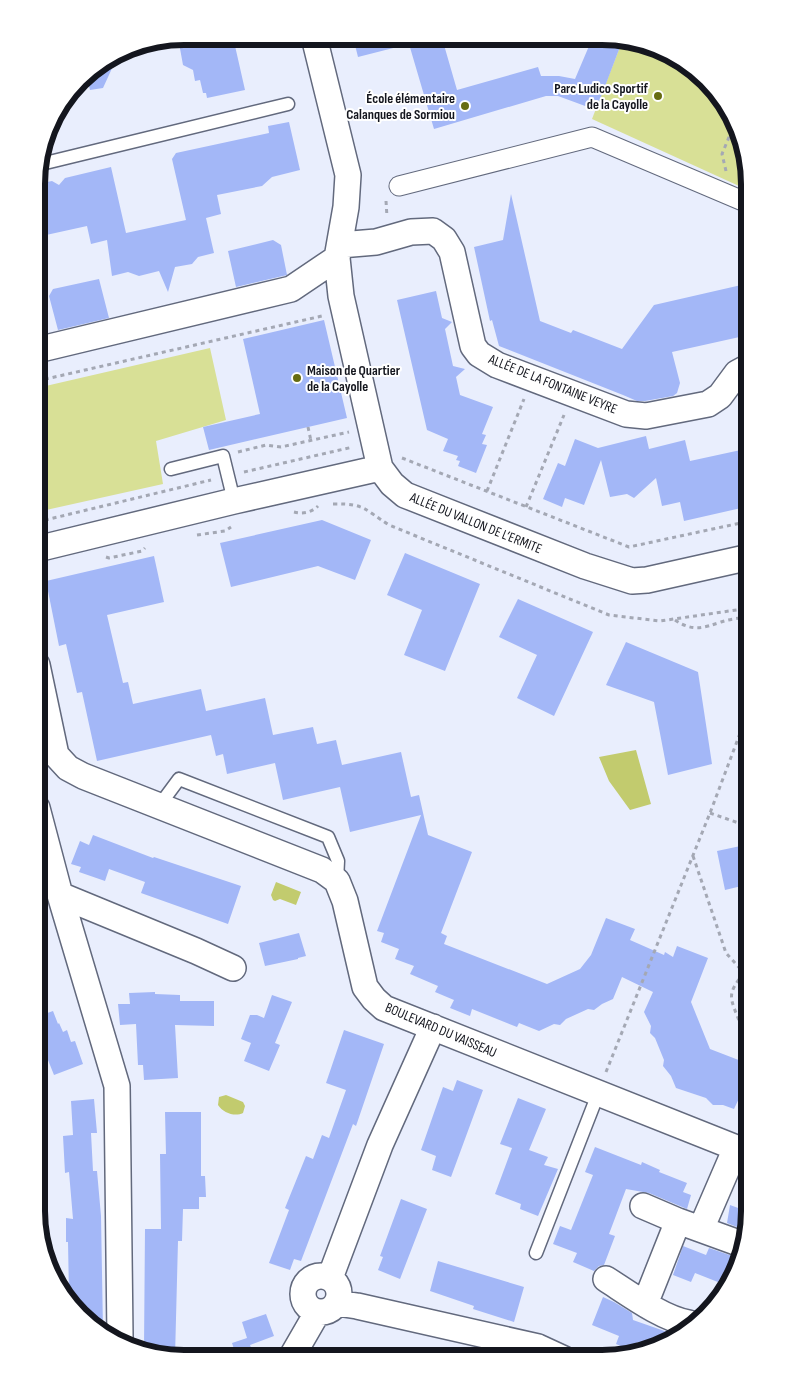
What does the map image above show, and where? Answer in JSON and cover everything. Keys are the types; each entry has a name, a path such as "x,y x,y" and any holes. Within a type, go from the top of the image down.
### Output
{"street":[{"path":"45,547 380,468 341,296 339,251 346,207 348,175 316,45"},
{"path":"399,186 592,137 741,200"},
{"name":"ALLÉE DE LA FONTAINE VEYRE","path":"339,251 411,232 433,231 444,239 452,252 473,346 479,354 497,365 626,414 646,416 708,404 720,396 741,371"},
{"path":"45,348 291,289 339,251"},
{"name":"ALLÉE DU VALLON DE L’ERMITE","path":"380,468 392,484 405,495 585,566 618,577 632,580 647,580 741,559"},
{"path":"45,703 56,755 68,768 83,776 322,870 337,881"},
{"path":"45,838 117,1086 120,1334"},
{"name":"BOULEVARD DU VAISSEAU","path":"337,881 345,901 365,988 384,1008 741,1149"},
{"path":"60,895 233,968"},
{"path":"328,1277 333,1270 380,1145 433,1027"},
{"path":"701,1229 741,1154"},
{"path":"642,1206 737,1243"},
{"path":"645,1304 678,1221"},
{"path":"297,1350 327,1308 339,1295 339,1289 335,1282 328,1277 318,1276 309,1280 303,1289 302,1294 305,1304 311,1310 327,1308 357,1306 544,1350"},
{"path":"606,1278 645,1304 685,1322"}],"lane":[{"path":"47,163 288,104"},
{"path":"170,469 223,456 234,501"},
{"path":"159,806 179,779 328,837 338,861 337,881"},
{"path":"536,1253 598,1094"}],"path":[{"path":"716,190 726,172 722,154 731,132"},
{"path":"390,237 384,190 399,186"},
{"path":"45,379 344,311"},
{"path":"486,491 532,378"},
{"path":"526,507 560,424"},
{"path":"308,427 311,441"},
{"path":"223,456 266,445 281,447 350,432"},
{"path":"45,520 228,476 386,441 395,456 629,547 741,522"},
{"path":"294,512 300,513 314,510 318,506 350,504 360,506 389,525 609,615 660,621 741,609"},
{"path":"192,534 200,536 226,531 231,526"},
{"path":"674,620 680,624 704,628 741,619"},
{"path":"598,1094 741,731"},
{"path":"710,813 741,824"},
{"path":"692,856 726,953 741,970"},
{"path":"741,977 732,988 731,1000 741,1023"}],"shaded area":[{"name":"Parc Ludico Sportif de la Cayolle","path":"620,46 647,52 663,59 679,68 694,80 718,107 734,139 740,166 741,187 592,119"},
{"path":"210,348 226,420 156,441 163,484 45,510 45,386"},
{"path":"636,750 651,804 630,810 609,781 599,757"},
{"path":"276,882 301,892 296,905 280,899 273,900 271,895"},
{"path":"226,1095 243,1102 245,1106 243,1113 233,1114 220,1108 218,1105 219,1097"}],"building":[{"path":"179,45 235,45 245,90 207,98 206,93 203,93 200,80 195,81 193,70 183,65"},
{"path":"355,45 405,45 358,57"},
{"path":"409,45 444,45 457,90 538,67 541,76 559,76 575,79 589,45 620,46 596,110 558,96 546,96 434,129"},
{"path":"114,65 103,88 90,90 88,84"},
{"path":"289,122 300,170 272,177 262,186 217,195 221,214 206,218 214,253 198,257 192,264 175,267 168,292 159,271 139,276 128,272 112,276 107,240 91,244 87,226 45,235 45,182 52,181 59,185 65,178 111,167 126,233 186,220 172,159 176,153 269,133 268,126"},
{"path":"511,194 540,321 571,333 573,330 622,349 654,305 741,285 741,337 672,352 680,383 677,393 673,396 645,401 637,401 499,346 492,320 490,321 474,247 503,240"},
{"path":"273,240 281,245 287,275 236,287 228,251"},
{"path":"99,279 109,318 58,330 49,296 53,289"},
{"path":"436,291 442,318 452,322 445,329 453,366 465,369 456,377 460,395 493,407 482,434 486,435 482,444 487,445 476,473 458,466 460,461 456,460 458,456 443,451 448,439 427,430 397,300"},
{"name":"Maison de Quartier de la Cayolle","path":"324,320 347,418 209,450 203,427 260,414 243,339"},
{"path":"646,436 649,449 685,440 690,461 741,450 741,508 684,521 680,502 662,506 656,478 634,498 627,494 610,497 601,460 584,505 565,498 562,507 543,499 558,463 565,466 575,439 598,448"},
{"path":"322,520 371,540 355,580 318,566 231,587 220,543"},
{"path":"405,553 480,584 445,671 404,655 422,610 387,595"},
{"path":"154,556 164,602 107,615 123,683 128,682 133,704 201,689 206,711 265,698 273,735 313,727 317,744 336,740 342,765 401,752 411,797 419,795 428,835 472,852 441,933 447,936 444,944 547,984 580,969 591,955 606,918 635,929 630,940 664,955 665,952 673,957 677,946 708,958 691,1002 710,1049 741,1061 741,1094 734,1109 723,1105 713,1105 706,1098 676,1088 671,1076 663,1066 664,1060 655,1038 650,1033 651,1026 644,1012 653,992 622,977 613,999 594,1010 588,1009 566,1019 560,1025 554,1024 539,1031 519,1023 517,1027 472,1009 470,1016 450,1008 454,1000 435,992 438,986 410,974 414,966 395,959 399,949 381,942 384,933 377,931 421,815 350,832 340,787 283,800 275,763 227,774 223,754 216,756 211,735 97,761 82,692 77,693 66,644 59,646 46,581"},
{"path":"518,599 593,632 554,716 517,698 537,655 499,637"},
{"path":"626,642 698,672 712,764 668,775 654,702 606,685"},
{"path":"93,835 153,858 241,886 228,924 141,893 145,882 109,869 105,881 79,872 81,867 71,864 80,841 89,845"},
{"path":"741,846 741,886 725,890 717,851"},
{"path":"299,933 306,956 265,966 259,943"},
{"path":"155,992 155,994 180,995 180,1001 214,1001 214,1026 175,1025 178,1078 144,1080 143,1065 138,1065 136,1024 120,1025 118,1004 130,1004 129,993"},
{"path":"272,995 292,1002 275,1043 280,1045 269,1071 244,1061 251,1043 241,1039 250,1015 264,1018"},
{"path":"53,1011 63,1032 67,1030 71,1042 75,1041 83,1064 54,1075 45,1052 45,1014"},
{"path":"344,1030 384,1044 356,1126 353,1124 301,1261 294,1259 290,1270 269,1263 289,1210 285,1208 306,1156 313,1159 322,1135 329,1138 346,1090 326,1083"},
{"path":"457,1080 483,1090 451,1177 432,1170 436,1156 421,1150 443,1087 453,1091"},
{"path":"518,1098 546,1109 529,1150 548,1157 544,1165 558,1169 538,1216 520,1209 521,1204 495,1194 512,1148 500,1144"},
{"path":"94,1099 97,1133 91,1133 93,1171 97,1171 101,1216 103,1324 80,1303 69,1289 66,1218 73,1219 69,1172 65,1173 63,1136 73,1135 71,1101"},
{"path":"165,1112 201,1112 201,1176 205,1176 206,1197 199,1197 199,1209 183,1209 182,1241 178,1241 175,1350 144,1344 145,1229 161,1229 160,1154 166,1154"},
{"path":"595,1147 641,1165 642,1162 660,1170 659,1172 687,1183 683,1192 691,1195 687,1209 649,1193 626,1189 609,1234 615,1236 604,1265 599,1266 594,1271 573,1262 577,1253 553,1244 560,1226 571,1230 593,1175 585,1172"},
{"path":"401,1199 427,1209 400,1279 378,1270 383,1257 380,1256"},
{"path":"730,1205 741,1209 740,1228 727,1223"},
{"path":"683,1246 706,1255 709,1248 734,1257 720,1283 695,1273 691,1282 673,1275"},
{"path":"438,1261 524,1287 514,1322 473,1309 474,1306 430,1291"},
{"path":"603,1297 632,1313 633,1320 669,1333 647,1343 637,1342 636,1345 625,1348 616,1344 619,1336 592,1325"},
{"path":"266,1314 274,1336 250,1345 252,1350 234,1350 232,1343 247,1338 242,1322"}],"place":[{"name":"Parc Ludico Sportif de la Cayolle","path":"658,96"},
{"name":"École élémentaire Calanques de Sormiou","path":"465,106"},
{"name":"Maison de Quartier de la Cayolle","path":"297,378"}]}
